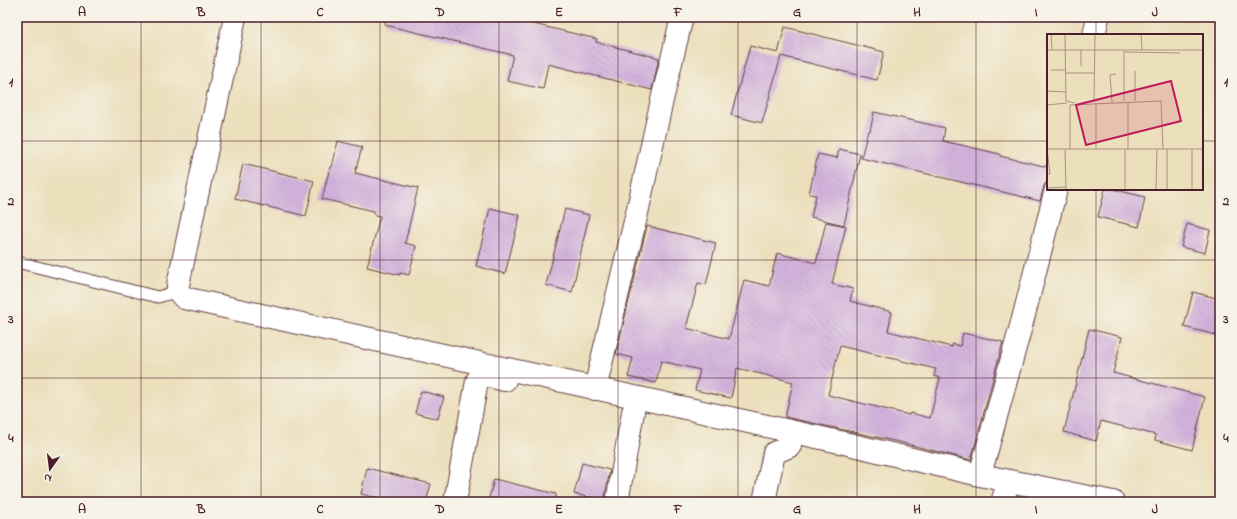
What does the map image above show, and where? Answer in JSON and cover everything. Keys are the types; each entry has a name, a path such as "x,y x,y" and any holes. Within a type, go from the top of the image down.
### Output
{"street":[{"path":"235,17 178,285 178,291 184,298 980,475 1113,502"},
{"path":"595,389 638,213 662,100 682,17"},
{"path":"1094,34 1098,17"},
{"path":"980,475 1024,315 1056,190"},
{"path":"455,502 477,381 481,374 633,412 968,486 1004,498 1051,502"},
{"path":"617,502 633,412"},
{"path":"764,502 774,453 790,446"}],"lane":[{"path":"17,262 158,297 178,291"}],"building":[{"path":"386,17 504,17 597,39 596,42 659,58 652,90 548,64 543,89 507,81 513,55 385,25"},
{"path":"785,27 884,52 877,80 781,56 762,123 731,115 750,46 778,53"},
{"path":"874,112 945,128 943,141 1047,167 1047,182 1044,186 1040,201 861,158 868,131 870,131"},
{"path":"338,141 362,147 355,173 418,188 405,243 416,246 409,275 400,273 400,275 367,267 380,216 374,215 374,211 322,199"},
{"path":"839,149 860,154 844,225 811,217 816,195 809,194 818,154 837,158"},
{"path":"243,164 314,181 306,216 235,199"},
{"path":"1105,190 1116,190 1145,197 1139,227 1098,217"},
{"path":"490,208 520,215 505,274 476,266"},
{"path":"565,209 589,215 572,292 546,285"},
{"path":"826,222 846,226 832,284 853,289 850,301 892,312 888,331 952,347 953,344 960,346 963,333 1003,342 971,460 899,442 785,417 793,382 737,368 731,398 695,390 700,370 661,361 656,383 628,377 633,358 616,354 647,226 716,243 706,285 698,283 686,328 729,339 744,280 769,286 777,253 816,263","holes":["840,346 936,369 934,376 940,378 930,418 910,413 909,415 828,395"]},
{"path":"1187,224 1210,230 1205,253 1181,247"},
{"path":"1193,292 1220,299 1220,336 1184,327"},
{"path":"1089,329 1122,337 1113,373 1205,397 1192,450 1155,440 1156,435 1101,421 1096,441 1064,432"},
{"path":"421,391 444,397 438,419 415,413"},
{"path":"582,463 610,470 604,501 574,494"},
{"path":"367,468 431,484 426,502 381,502 382,499 361,494"},
{"path":"494,479 556,494 556,502 488,502"}]}
